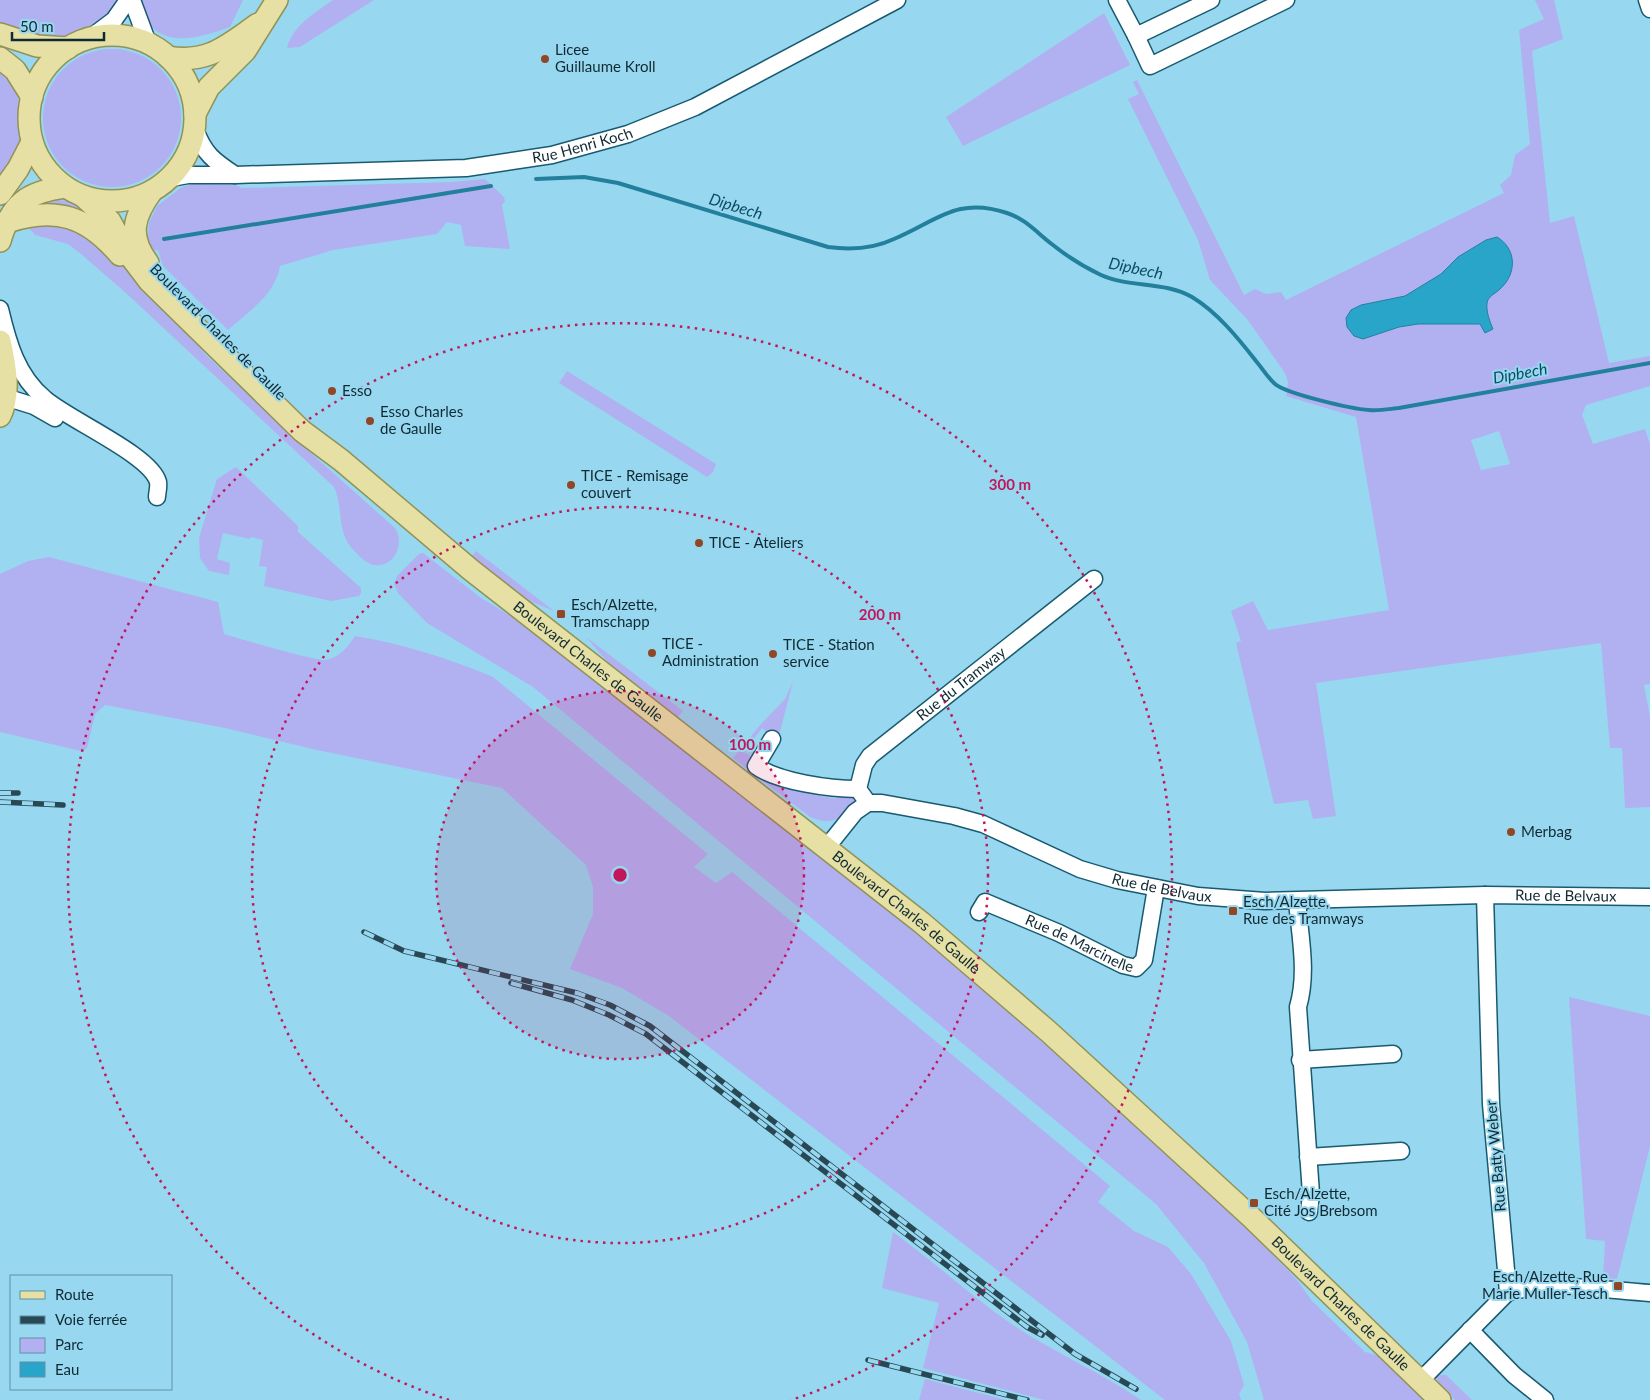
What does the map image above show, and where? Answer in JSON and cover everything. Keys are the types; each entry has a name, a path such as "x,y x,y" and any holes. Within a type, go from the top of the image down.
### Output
{"main road":[{"path":"195,122 191,89 181,72 168,57 148,44 129,37 110,35 90,38 68,48 52,61 40,78 32,97 30,127 32,142 40,159 51,174 65,187 84,196 107,201 130,200 152,192 171,178 191,147 195,122 209,87 245,51 277,0"},
{"path":"168,57 192,60 209,56 266,18"},
{"path":"0,34 37,46 68,48"},
{"path":"0,58 15,70 32,97"},
{"path":"0,194 18,169 32,142"},
{"path":"3,231 18,204 31,194 65,187"},
{"name":"Boulevard Charles de Gaulle","path":"152,192 140,208 135,223 136,240 144,257 161,280 309,423 341,460"},
{"name":"Boulevard Charles de Gaulle","path":"84,196 110,221 127,252 149,281 191,325 302,430 341,460 464,564 922,923 1049,1032 1251,1217 1440,1400"},
{"name":"Boulevard Charles de Gaulle","path":"3,231 42,213 59,215 84,224 103,237 164,307 191,325"},
{"path":"0,341 5,372 2,402"}],"street":[{"path":"90,38 114,20 130,0 148,44"},
{"name":"Rue Henri Koch","path":"171,178 188,175 466,168 520,161 579,148 628,134 694,107 897,0"},
{"path":"1117,0 1150,66 1286,0"},
{"path":"1136,36 1210,0"},
{"path":"1647,0 1650,9"},
{"path":"195,122 202,147 215,162 235,175"},
{"path":"0,309 8,343 18,365 33,387 45,399 68,416 113,441 152,470 158,483 157,498"},
{"path":"2,402 34,406 89,438 142,462"},
{"name":"Rue du Tramway","path":"850,789 870,756 1094,579"},
{"path":"772,739 756,766 773,776 850,789 868,803 855,812 827,847"},
{"name":"Rue de Belvaux","path":"868,803 882,803 983,824 1080,869 1156,888 1229,900 1297,901 1485,895 1650,897"},
{"name":"Rue de Marcinelle","path":"979,912 985,902 1059,933 1123,965 1136,968 1144,960 1156,888"},
{"name":"Rue Batty Weber","path":"1485,895 1491,1104 1508,1292"},
{"path":"1297,901 1304,974 1303,991 1298,1007 1300,1060 1311,1194 1309,1212"},
{"path":"1300,1060 1393,1054"},
{"path":"1308,1157 1401,1151"},
{"path":"1420,1381 1508,1292 1527,1288 1548,1288 1650,1293"},
{"path":"1470,1330 1514,1375 1545,1400"}],"green space":[{"path":"0,0 120,0 115,10 98,23 53,40 0,26"},
{"path":"140,0 243,0 230,27 198,37 176,38 156,31 148,23"},
{"path":"333,0 374,0 300,47 287,48 299,26"},
{"path":"1535,0 1554,0 1563,39 1532,51 1550,223 1574,216 1609,363 1650,356 1650,386 1586,405 1582,415 1593,444 1645,429 1650,444 1650,684 1644,685 1650,717 1650,807 1625,808 1622,748 1610,748 1601,643 1316,683 1336,816 1313,819 1308,800 1274,804 1236,643 1241,641 1231,611 1253,601 1268,630 1389,610 1356,417 1286,396 1288,382 1285,373 1247,319 1210,280 1198,240 1128,99 1139,94 1133,82 1137,80 1244,295 1255,289 1266,294 1281,292 1286,300 1504,193 1500,185 1511,175 1515,155 1530,144 1519,30 1544,19","holes":["1499,431 1510,464 1481,470 1471,440"]},
{"path":"1104,13 1130,65 963,146 946,117"},
{"path":"112,49 138,54 161,69 176,92 181,118 176,144 161,167 138,182 112,187 86,182 63,167 48,144 43,118 48,92 63,69 86,54"},
{"path":"0,70 13,86 18,97 22,144 0,188"},
{"path":"485,179 504,197 505,201 502,205 510,249 465,246 461,225 447,222 437,234 333,250 280,266 273,286 267,294 228,330 163,266 158,250 152,251 148,237 149,223 157,206 182,187 193,184 235,185 242,188 452,182"},
{"path":"50,199 66,201 86,207 164,307 206,355 295,439 395,528 399,541 393,559 388,563 374,565 361,557 350,546 343,532 337,494 334,487 127,294 81,254 68,244 35,235 29,228 25,216 27,209"},
{"path":"567,371 716,464 713,472 707,477 559,383"},
{"path":"236,467 298,526 298,532 361,588 359,596 331,601 264,586 267,567 259,566 263,540 251,537 250,539 223,533 217,559 230,563 229,575 209,571 200,558 199,538 217,479"},
{"path":"476,551 554,611 530,601 472,556"},
{"path":"423,553 481,598 533,630 910,928 1041,1041 1243,1223 1297,1280 1312,1301 1365,1352 1379,1356 1426,1400 1264,1400 1247,1342 1204,1263 1156,1204 533,687 427,623 398,593 394,584 397,576 419,554"},
{"path":"49,557 218,602 224,634 277,649 326,660 335,657 343,651 355,636 425,652 493,677 708,854 694,867 716,883 732,872 1110,1186 1098,1202 1134,1231 1168,1247 1191,1274 1231,1341 1244,1385 1239,1394 1241,1400 1165,1400 669,1016 622,988 570,969 593,914 593,887 586,865 502,788 317,750 225,728 105,705 95,714 87,748 81,751 0,732 0,574 28,561"},
{"path":"586,637 683,711 678,717 612,667"},
{"path":"793,681 778,740 762,728 744,752 752,757 749,761 773,776 771,784 836,799 837,792 856,798 856,802 851,808 836,820 824,821 810,817 733,758 785,699"},
{"path":"1569,997 1650,1016 1650,1146 1617,1279 1603,1278 1605,1241 1586,1239"},
{"path":"893,1232 1010,1323 1141,1400 1044,1400 923,1368 939,1303 882,1288"},
{"path":"1436,1375 1446,1375 1472,1400 1455,1400 1438,1383"},
{"path":"925,1379 1006,1400 919,1400"}],"water":[{"path":"1497,237 1508,248 1511,255 1512,269 1506,283 1488,301 1488,313 1493,329 1485,333 1480,324 1418,324 1399,327 1363,339 1354,336 1347,327 1346,318 1351,310 1361,305 1405,296 1441,274 1458,257 1486,240"}],"waterway":[{"name":"Dipbech","path":"536,179 584,177 618,183 828,247 837,248 862,248 878,245 948,213 974,207 990,208 1007,213 1026,223 1070,258 1101,275 1124,282 1159,286 1192,297 1227,326 1270,379 1282,388 1335,404 1361,409 1399,408 1650,363"},
{"path":"164,239 491,186"}],"railway":[{"path":"0,793 18,793"},
{"path":"0,802 63,805"},
{"path":"364,932 404,951 577,993 610,1005 650,1026 1075,1354 1136,1389"},
{"path":"511,983 572,1000 609,1015 646,1034 1027,1327 1042,1335"},
{"path":"868,1360 1027,1400"}],"place":[{"name":"Licee Guillaume Kroll","path":"545,59"},
{"name":"Esso","path":"332,391"},
{"name":"Esso Charles de Gaulle","path":"370,421"},
{"name":"TICE - Remisage couvert","path":"571,485"},
{"name":"TICE - Ateliers","path":"699,543"},
{"name":"Esch/Alzette, Tramschapp","path":"561,614"},
{"name":"TICE - Administration","path":"652,653"},
{"name":"TICE - Station service","path":"773,654"},
{"name":"Merbag","path":"1511,832"},
{"name":"Esch/Alzette, Rue des Tramways","path":"1233,911"},
{"name":"Esch/Alzette, Cité Jos Brebsom","path":"1254,1203"},
{"name":"Esch/Alzette, Rue Marie Muller-Tesch","path":"1618,1286"}]}
